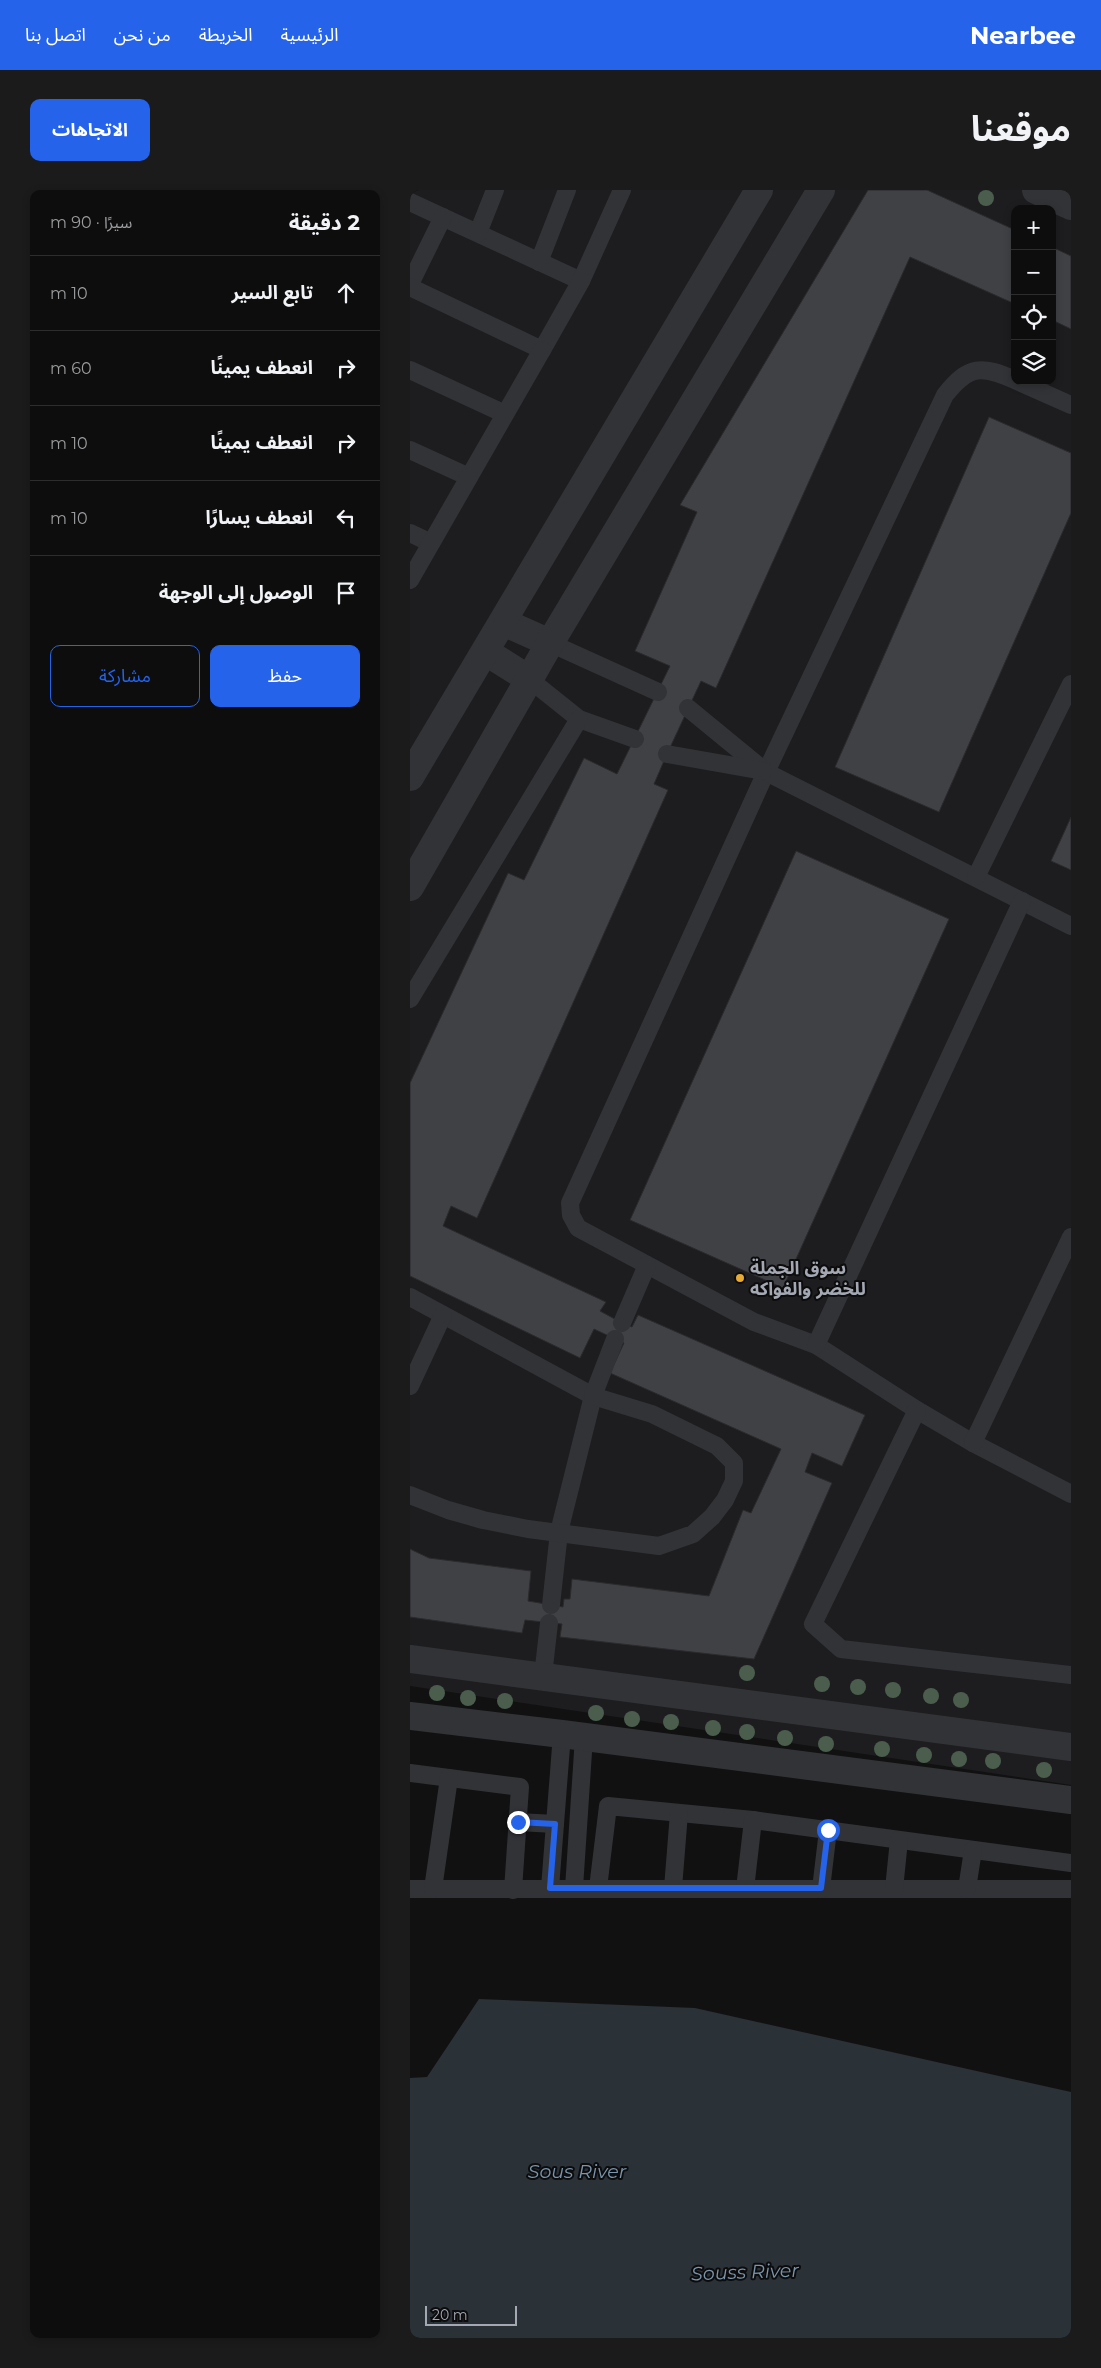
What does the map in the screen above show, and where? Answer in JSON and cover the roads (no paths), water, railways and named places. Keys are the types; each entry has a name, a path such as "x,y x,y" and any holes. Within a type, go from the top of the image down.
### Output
{"street":[{"path":"410,777 759,190"},
{"path":"410,887 550,643 821,190"},
{"path":"1036,190 1071,206"},
{"path":"503,622 550,643"},
{"path":"486,652 529,679"},
{"path":"410,1659 1071,1747"},
{"path":"410,1716 573,1735 1071,1800"}],"lane":[{"path":"478,233 495,190"},
{"path":"539,262 567,190"},
{"path":"410,580 581,281 622,190"},
{"path":"413,198 443,217 581,281"},
{"path":"410,284 443,217"},
{"path":"410,288 542,350"},
{"path":"410,370 505,414"},
{"path":"1011,379 992,370 977,370 958,379 945,395 766,772 570,1203 571,1215 578,1228 754,1322 816,1345 917,1410 973,1443 1071,1494"},
{"path":"1025,385 1071,405"},
{"path":"410,450 469,476"},
{"path":"410,533 431,543"},
{"path":"550,643 658,692"},
{"path":"529,679 579,719 635,739"},
{"path":"976,877 1071,684"},
{"path":"688,708 766,772 1071,926"},
{"path":"410,999 579,719"},
{"path":"667,754 766,772"},
{"path":"816,1345 1022,901"},
{"path":"973,1443 1071,1237"},
{"path":"622,1323 647,1266"},
{"path":"410,1297 593,1396 652,1414 717,1446 734,1464 734,1481 725,1500 694,1534 659,1546 483,1520 448,1510 410,1495"},
{"path":"410,1386 443,1316"},
{"path":"551,1605 559,1532 593,1396 615,1339"},
{"path":"917,1410 812,1624 841,1649 1071,1675"},
{"path":"543,1676 549,1623"},
{"path":"573,1735 578,1823 574,1888"},
{"path":"550,1888 555,1824 573,1735"},
{"path":"410,1772 520,1787 513,1890"},
{"path":"433,1889 449,1778"},
{"path":"598,1888 608,1806 753,1820 1071,1862"},
{"path":"673,1888 679,1812"},
{"path":"745,1888 753,1820"},
{"path":"518,1822 555,1824"},
{"path":"578,1823 605,1826"},
{"path":"821,1888 828,1830"},
{"path":"894,1888 899,1840"},
{"path":"967,1889 973,1850"},
{"path":"410,1889 1071,1889"}],"water":[{"name":"Sous River","path":"479,1999 695,2008 1071,2092 1071,2338 410,2338 410,2078 427,2077"}],"place":[{"name":"سوق الجملة للخضر والفواكه","path":"740,1278"}],"water label":[{"name":"Souss River","path":"745,2272"}]}
